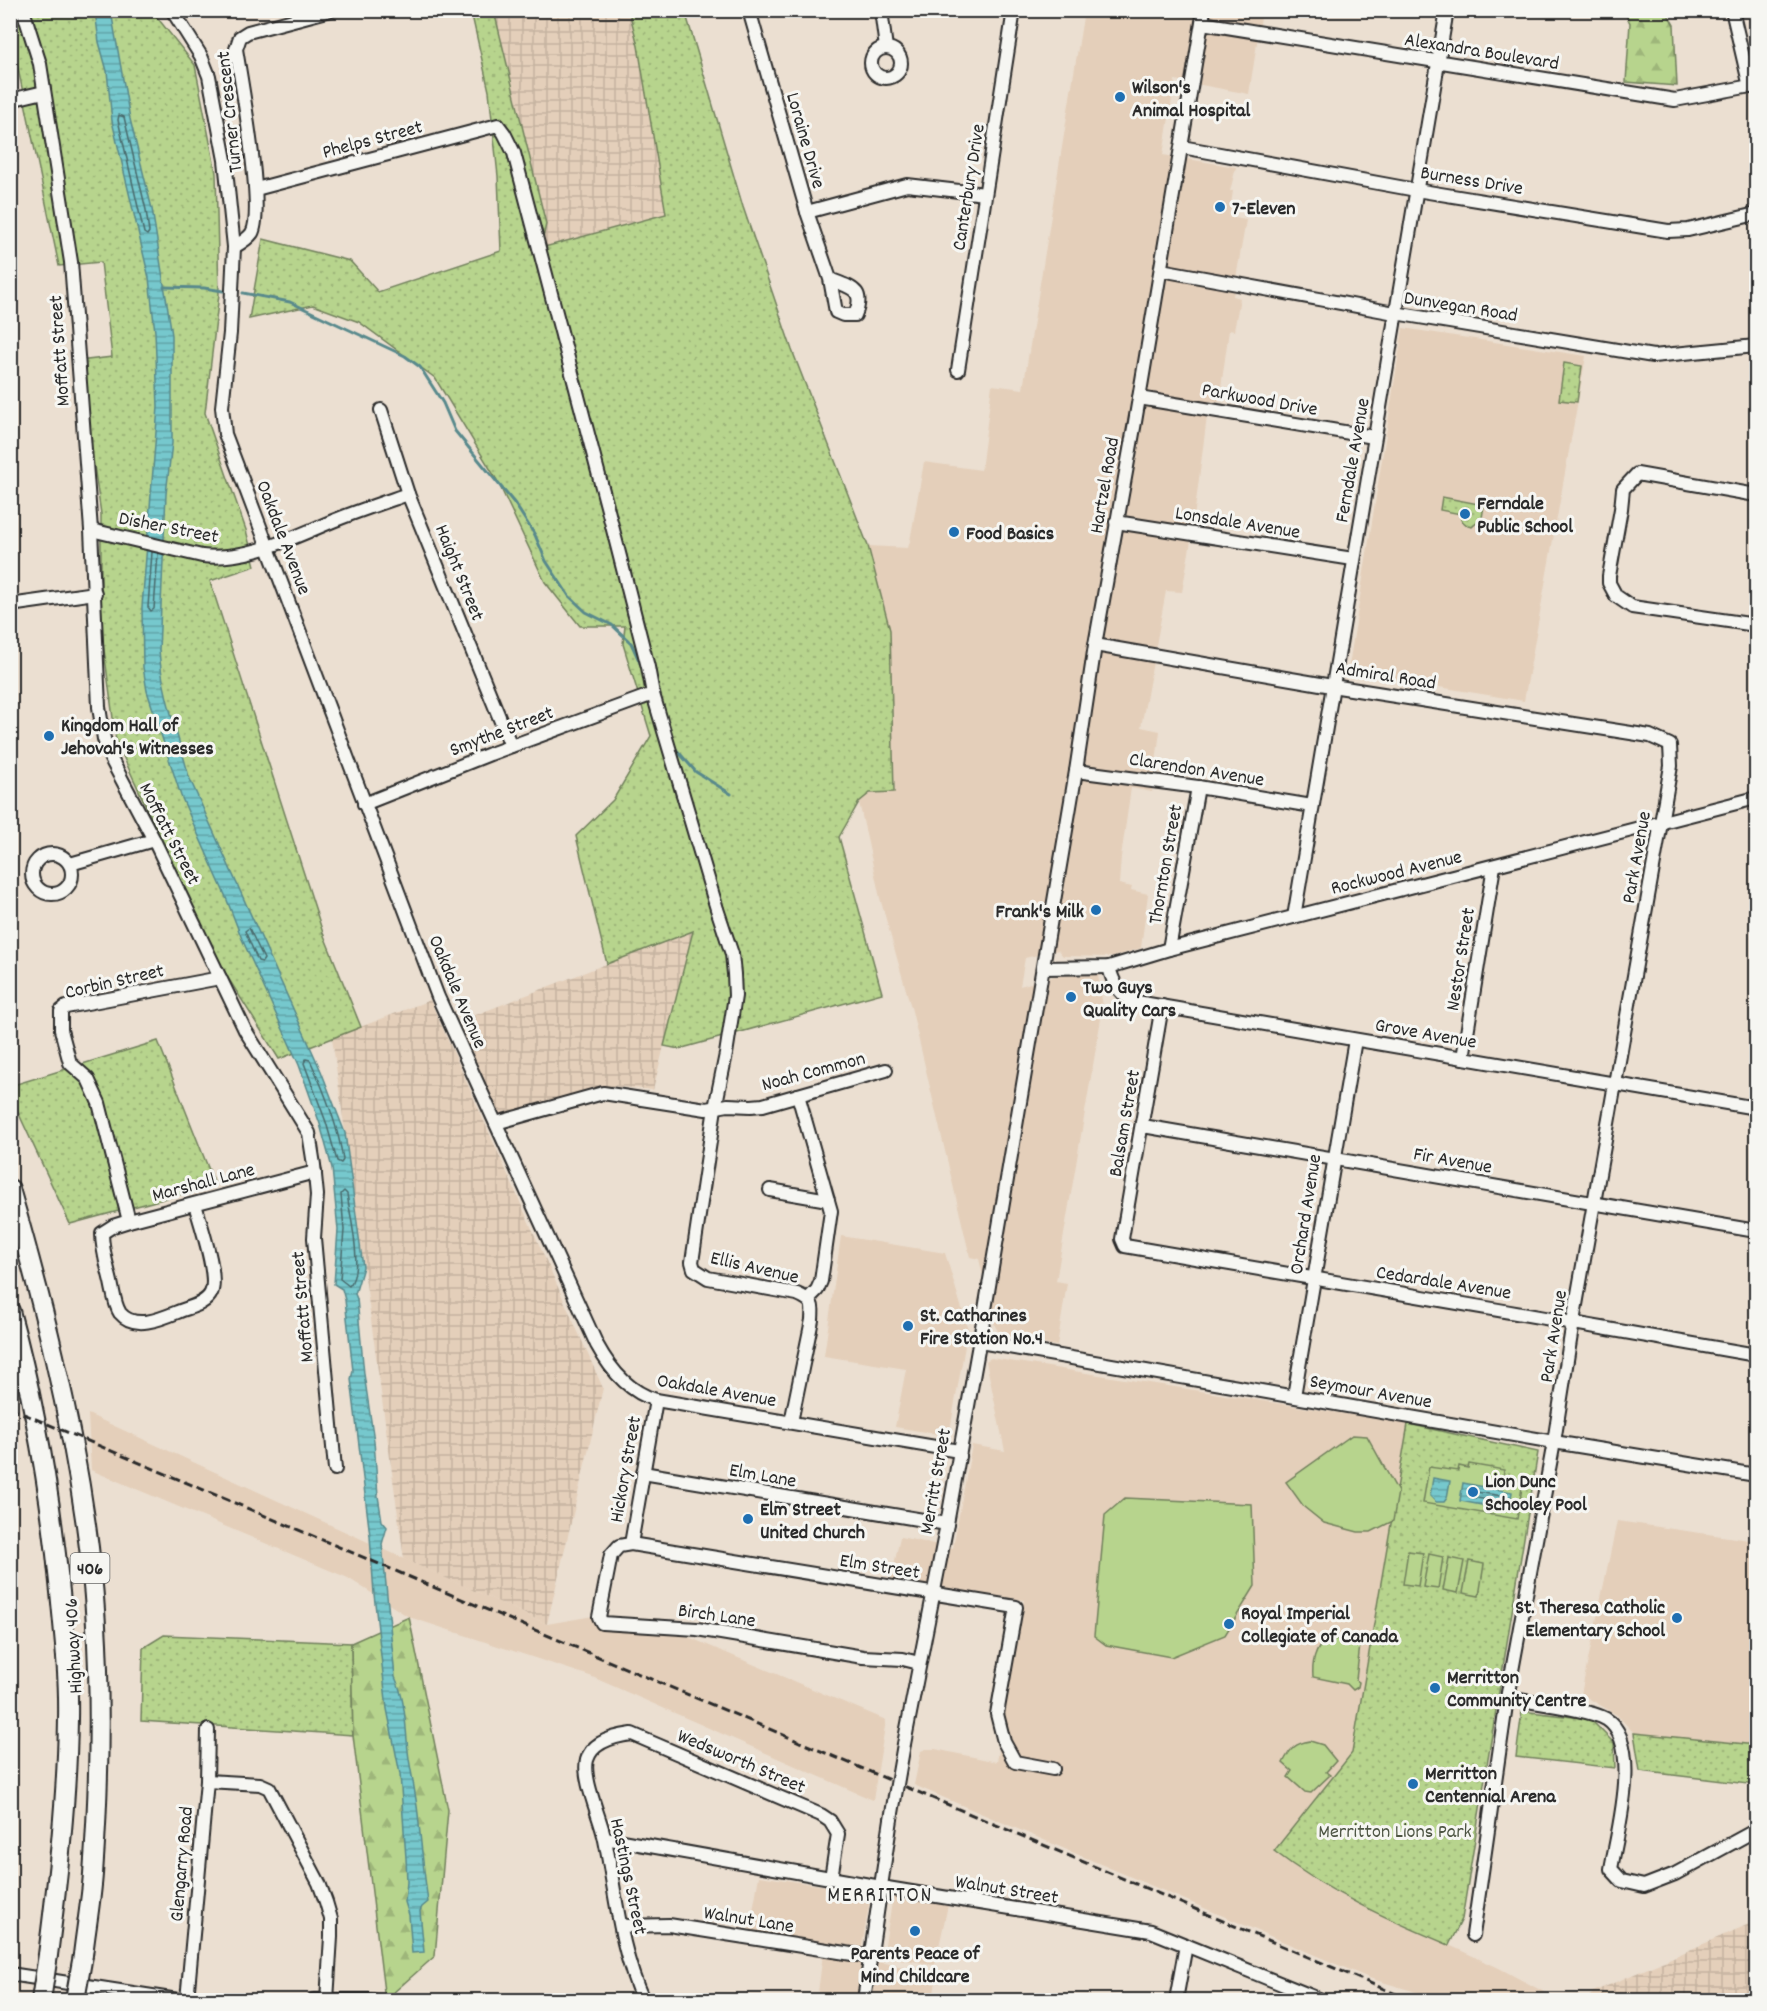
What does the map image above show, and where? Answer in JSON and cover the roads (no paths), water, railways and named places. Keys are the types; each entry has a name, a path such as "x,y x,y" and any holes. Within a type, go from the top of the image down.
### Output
{"highway":[{"name":"Highway 406","path":"10,1189 46,1317 68,1411 87,1527 96,1634 98,1759 93,1876 75,2001"},
{"name":"Highway 406","path":"10,1311 27,1371 54,1535 65,1643 68,1730 60,1855 41,2000"}],"street":[{"name":"Moffatt Street","path":"23,10 40,64 71,262 95,593 99,707 104,739 111,759 154,840 245,1030 309,1133 317,1195 314,1238 334,1469"},
{"path":"172,10 201,56 209,76 225,160 234,247"},
{"name":"Loraine Drive","path":"749,10 807,212 830,279"},
{"path":"881,10 886,48"},
{"name":"Canterbury Drive","path":"958,370 1014,10"},
{"name":"Hartzel Road","path":"1043,968 1095,645 1204,10"},
{"name":"Ferndale Avenue","path":"1294,917 1447,10"},
{"path":"1732,10 1753,86"},
{"name":"Turner Crescent","path":"234,247 246,240 253,232 256,218 256,189 236,49 240,37 248,32 323,11"},
{"name":"Alexandra Boulevard","path":"1202,23 1675,100 1753,86"},
{"path":"10,100 44,92"},
{"name":"Phelps Street","path":"256,189 498,125 514,153 544,262 653,694"},
{"name":"Burness Drive","path":"1182,147 1416,190 1668,231 1688,230 1756,214"},
{"path":"807,212 907,185 985,195"},
{"name":"Oakdale Avenue","path":"234,247 230,333 222,407 225,434 438,997 587,1326 605,1360 614,1372 638,1393 656,1400 959,1450"},
{"name":"Dunvegan Road","path":"1161,270 1395,313 1653,356 1756,346"},
{"name":"Parkwood Drive","path":"1139,398 1374,437"},
{"name":"Haight Street","path":"381,410 408,494 511,746"},
{"path":"1756,495 1637,474 1623,489 1622,509 1609,584 1616,596 1632,607 1756,625"},
{"name":"Disher Street","path":"91,530 189,554 216,558 237,556 269,547 408,494"},
{"name":"Lonsdale Avenue","path":"1116,522 1353,559"},
{"path":"10,604 95,593"},
{"name":"Admiral Road","path":"1095,645 1332,686 1650,736 1670,745"},
{"path":"653,694 732,954 735,996 715,1108"},
{"name":"Smythe Street","path":"364,804 511,746 653,694"},
{"name":"Park Avenue","path":"1473,1935 1507,1698 1554,1442 1671,766 1670,745"},
{"name":"Clarendon Avenue","path":"1076,771 1198,787 1312,806"},
{"name":"Thornton Street","path":"1169,949 1198,787"},
{"name":"Rockwood Avenue","path":"1043,968 1109,967 1169,949 1756,798"},
{"path":"70,864 154,840"},
{"name":"Nestor Street","path":"1463,1058 1494,866"},
{"name":"Grove Avenue","path":"1109,967 1120,993 1131,1001 1616,1086 1756,1108"},
{"name":"Merritt Street","path":"864,2001 891,1819 980,1342 1043,968"},
{"name":"Corbin Street","path":"129,1221 99,1103 88,1079 70,1063 61,1030 61,1011 66,1007 220,978"},
{"name":"Balsam Street","path":"1125,1246 1122,1239 1162,1006"},
{"name":"Orchard Avenue","path":"1294,1395 1355,1040"},
{"name":"Noah Common","path":"496,1124 603,1093 706,1110 728,1105 763,1105 886,1070"},
{"path":"798,1095 831,1211 821,1281 817,1290 808,1299"},
{"name":"Ellis Avenue","path":"715,1108 692,1262 694,1269 708,1278 797,1294 808,1299 812,1305 812,1320 791,1422"},
{"name":"Fir Avenue","path":"1143,1126 1756,1231"},
{"name":"Marshall Lane","path":"195,1204 211,1262 212,1292 203,1302 143,1323 130,1320 119,1312 105,1260 102,1233 113,1226 129,1221 315,1172"},
{"path":"770,1190 828,1200"},
{"name":"Cedardale Avenue","path":"1125,1246 1756,1355"},
{"name":"Seymour Avenue","path":"980,1342 1756,1475"},
{"name":"Hickory Street","path":"631,1544 656,1400"},
{"name":"Elm Lane","path":"644,1473 947,1524"},
{"name":"Elm Street","path":"631,1544 1016,1607 997,1714 1004,1742 1015,1762 1053,1769"},
{"name":"Birch Lane","path":"631,1544 619,1546 611,1555 600,1617 602,1623 697,1629 863,1657 903,1659 919,1663"},
{"path":"1507,1698 1588,1713 1606,1720 1619,1733 1624,1746 1627,1771 1611,1869 1622,1881 1644,1886 1675,1874 1756,1830"},
{"name":"Glengarry Road","path":"187,2001 207,1781 208,1730"},
{"name":"Wedsworth Street","path":"587,1758 598,1744 615,1736 632,1734 821,1815 830,1821 838,1834 831,1878"},
{"name":"Hastings Street","path":"587,1758 587,1776 605,1838 623,1942 636,1986 643,2001"},
{"path":"207,1781 260,1784 269,1788 327,1902 331,1919 331,1937 327,2000"},
{"name":"Walnut Street","path":"605,1838 881,1887 1151,1931 1321,2001"},
{"name":"Walnut Lane","path":"621,1926 669,1925 871,1957"},
{"path":"1176,2001 1186,1945"},
{"path":"10,1974 178,2001"},
{"path":"314,2001 372,2000"}],"water":[{"path":"95,11 111,11 130,119 152,209 172,335 172,443 166,494 159,650 167,698 189,777 321,1071 345,1133 363,1267 355,1294 374,1441 378,1496 382,1521 387,1527 382,1544 395,1677 404,1707 428,1902 420,1911 424,1952 412,1953 409,1915 405,1902 407,1882 400,1774 387,1709 370,1536 351,1379 353,1371 345,1300 342,1289 334,1284 338,1230 332,1168 320,1124 299,1065 181,796 147,691 143,667 142,607 158,407 155,332 149,278 112,121 107,71 99,42"},
{"path":"1433,1478 1450,1481 1444,1502 1436,1502 1430,1496"},
{"path":"1463,1483 1512,1492 1509,1510 1460,1501"}],"waterway":[{"path":"164,287 223,291"},
{"path":"243,293 290,302 405,356 420,367 443,403 455,431 515,504 535,535 546,561 569,596 586,612 612,625 631,643 644,671"},
{"path":"675,748 696,772 731,794"}],"railway":[{"path":"10,1408 1410,2000"}],"place":[{"name":"Wilson's Animal Hospital","path":"1120,97"},
{"name":"7-Eleven","path":"1220,207"},
{"name":"Ferndale Public School","path":"1465,514"},
{"name":"Food Basics","path":"954,532"},
{"name":"Kingdom Hall of Jehovah's Witnesses","path":"49,736"},
{"name":"Frank's Milk","path":"1096,910"},
{"name":"Two Guys Quality Cars","path":"1071,997"},
{"name":"St. Catharines Fire Station No.4","path":"908,1326"},
{"name":"Lion Dunc Schooley Pool","path":"1473,1492"},
{"name":"Elm Street United Church","path":"748,1519"},
{"name":"St. Theresa Catholic Elementary School","path":"1677,1618"},
{"name":"Royal Imperial Collegiate of Canada","path":"1229,1624"},
{"name":"Merritton Community Centre","path":"1435,1688"},
{"name":"Merritton Centennial Arena","path":"1413,1784"},
{"name":"Parents Peace of Mind Childcare","path":"915,1931"}],"district":[{"name":"MERRITTON","path":"880,1893"}],"park label":[{"name":"Merritton Lions Park","path":"1395,1830"}]}
